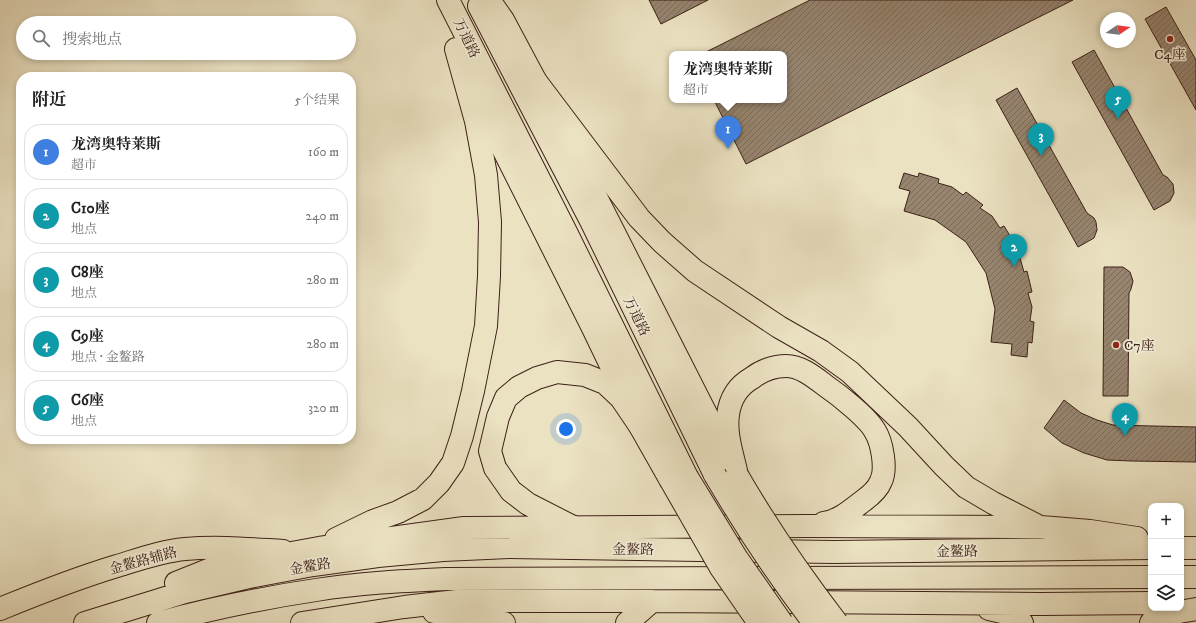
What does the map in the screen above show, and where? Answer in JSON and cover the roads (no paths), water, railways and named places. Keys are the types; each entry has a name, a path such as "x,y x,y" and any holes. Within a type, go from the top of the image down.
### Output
{"main road":[{"path":"319,548 373,521 398,512 423,499 439,483 453,464 462,436 473,391 486,326 490,222 486,175 476,121 456,49 440,0"},
{"name":"万道路","path":"448,0 566,232 679,478 782,623"},
{"name":"万道路","path":"476,0 591,221 715,475 741,519 796,600 814,623"},
{"path":"489,0 503,20 534,78 668,336 737,474 759,512 783,548 837,623"},
{"path":"456,49 477,99 583,307 640,426"},
{"path":"534,78 639,218 662,242 695,271 779,327 821,351 850,372 908,427 944,466 966,487 992,504 1041,527"},
{"path":"737,474 729,436 728,415 732,398 743,383 763,370 786,366 806,371 836,393 866,420 875,431 884,462 882,480 870,496 845,515 830,522 809,526"},
{"path":"575,528 528,504 511,491 495,468 490,451 498,416 506,398 519,387 537,378 557,372 585,375 604,383 621,398 679,478 721,568 759,623"},
{"path":"85,623 122,611 165,588 210,569 294,552 464,528 809,526 1041,527 1090,531 1148,541"},
{"name":"金鳌路辅路","path":"0,609 47,589 157,553 210,547 294,552"},
{"name":"金鳌路","path":"122,611 185,592 263,574 378,556 443,550 509,547 834,552 1148,548"},
{"path":"1184,577 1196,577"},
{"name":"金鳌路","path":"158,623 189,614 252,600 317,590 381,582 446,579 1148,578"},
{"path":"627,623 652,600"},
{"path":"302,623 404,607 457,601 652,600 1041,604 1148,603"},
{"path":"960,602 1006,613 1022,623"},
{"path":"1184,602 1196,602"},
{"path":"404,607 504,623"},
{"path":"1151,623 1179,612 1196,609"}],"place":[{"name":"C4座","path":"1170,39"},
{"name":"C6座","path":"1118,119"},
{"name":"龙湾奥特莱斯","path":"728,149"},
{"name":"C8座","path":"1041,156"},
{"name":"C10座","path":"1014,267"},
{"name":"C7座","path":"1116,345"},
{"name":"C9座","path":"1125,436"}]}
